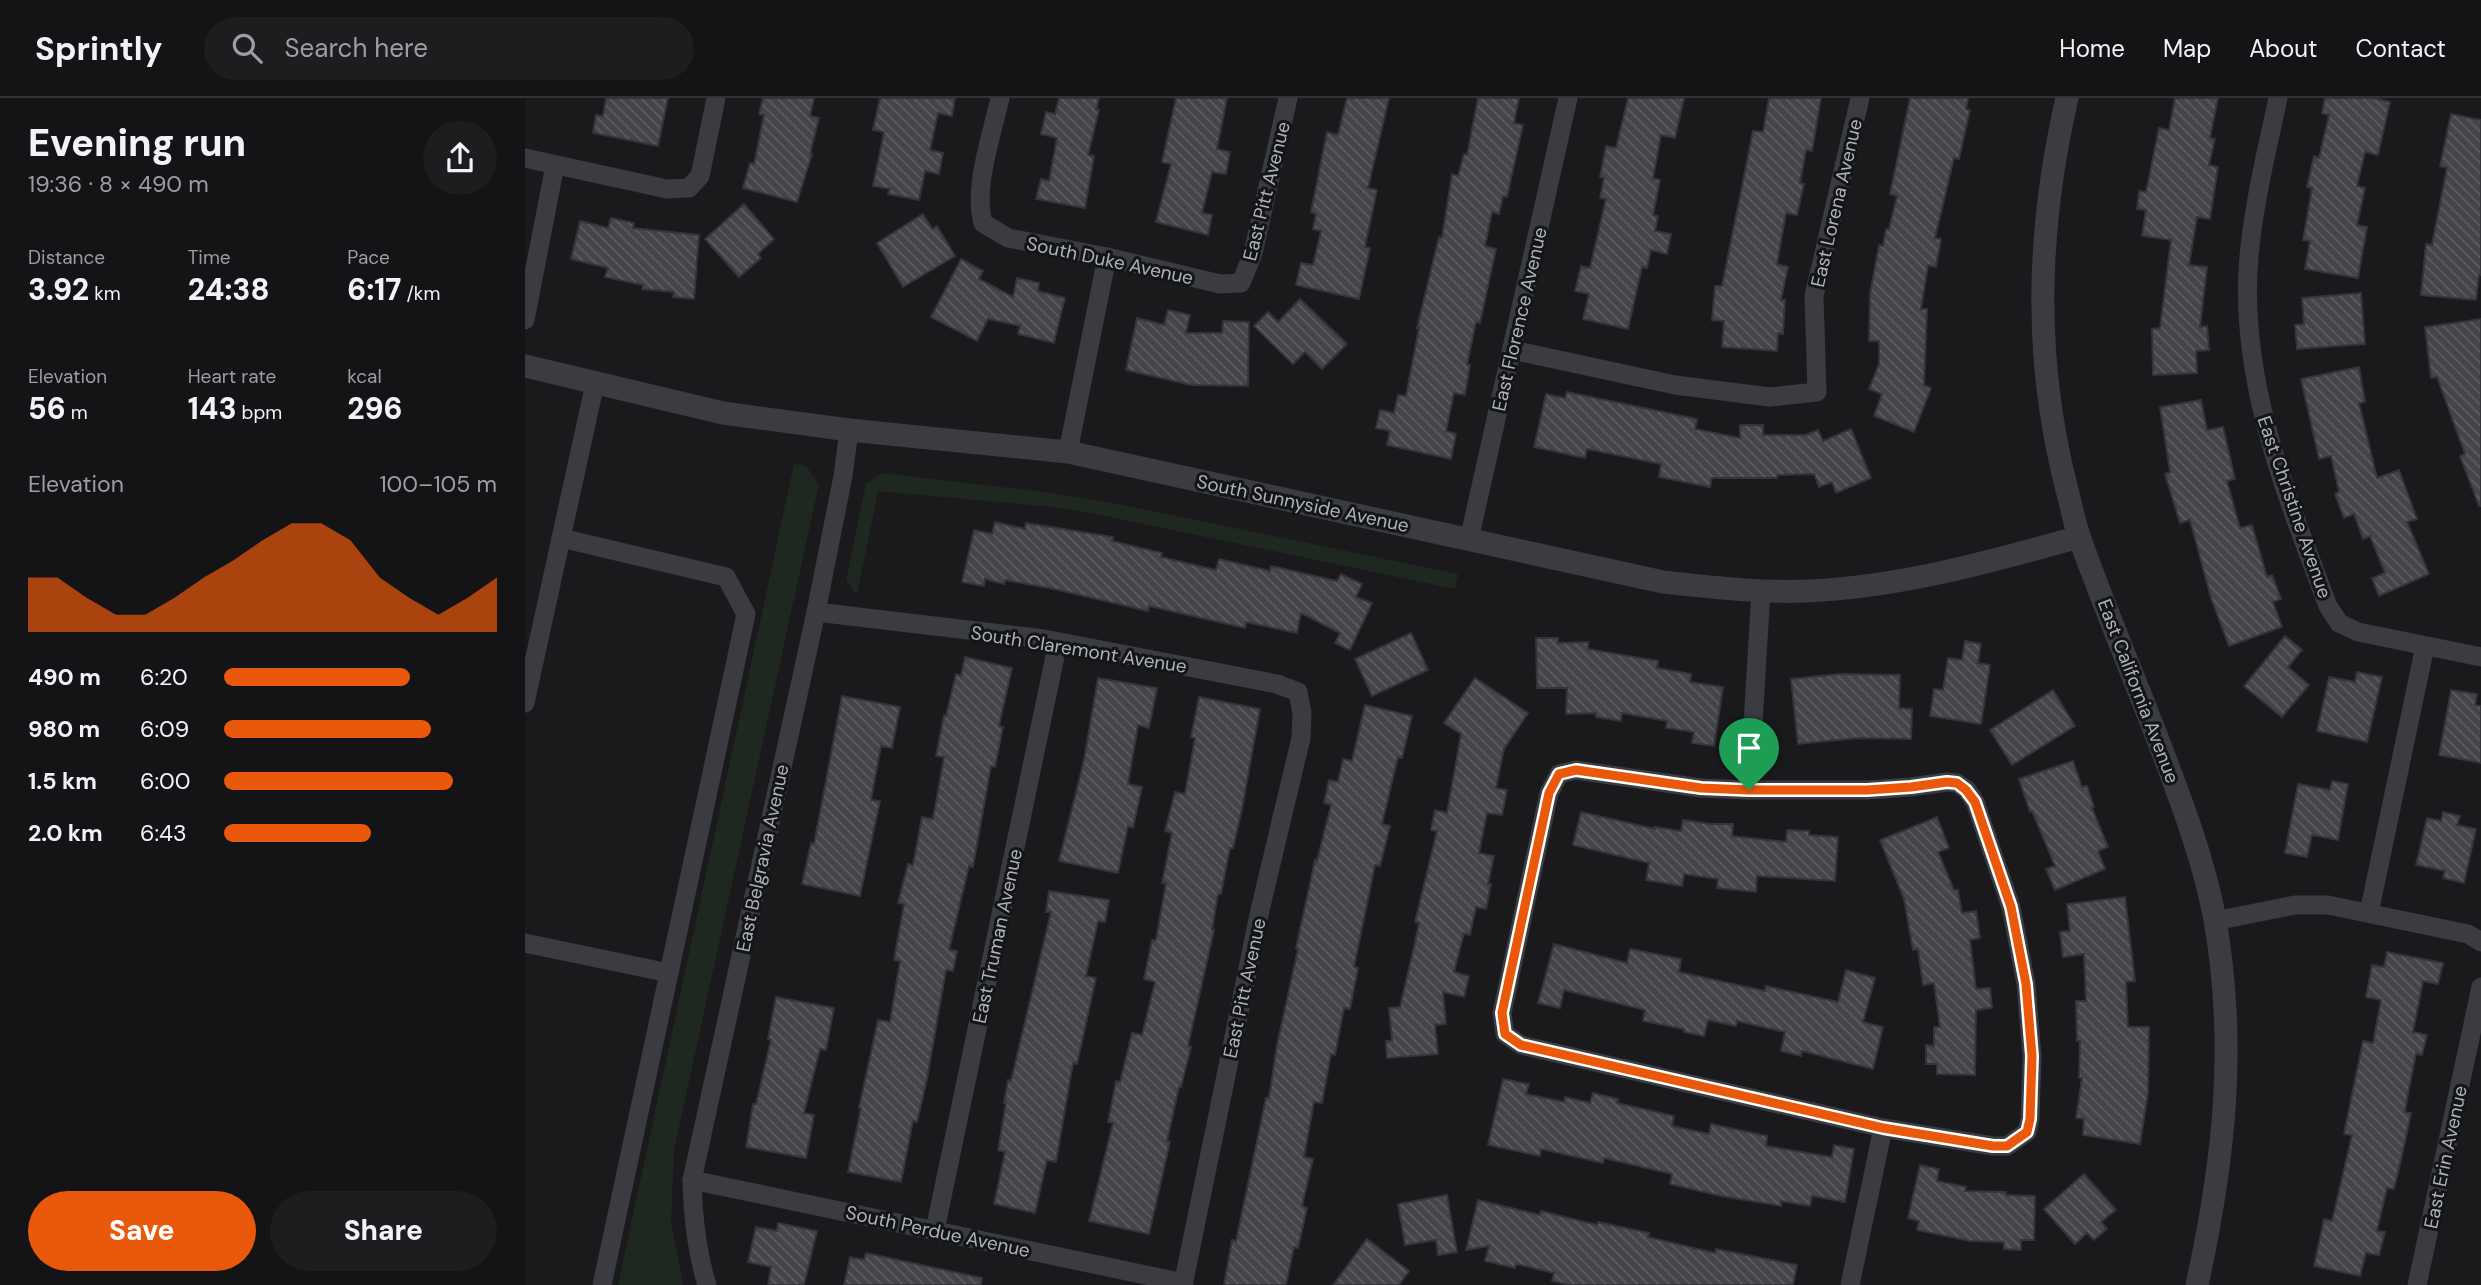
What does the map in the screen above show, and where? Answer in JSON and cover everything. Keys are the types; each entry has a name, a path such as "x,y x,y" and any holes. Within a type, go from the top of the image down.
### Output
{"street":[{"path":"525,159 667,188 689,188 700,176 716,98"},
{"name":"South Duke Avenue","path":"1000,98 980,188 979,211 983,223 1008,238 1107,257 1220,284 1241,283"},
{"name":"East Pitt Avenue","path":"1241,283 1253,253 1288,98"},
{"name":"East Florence Avenue","path":"1469,540 1568,98"},
{"name":"East Lorena Avenue","path":"1512,350 1675,385 1770,397 1817,392 1814,296 1860,98"},
{"name":"East California Avenue","path":"2067,98 2046,210 2042,344 2049,399 2060,460 2079,537 2195,836 2215,920 2226,1000 2227,1080 2221,1155 2197,1285"},
{"name":"East Christine Avenue","path":"2278,98 2257,201 2249,257 2248,302 2253,366 2267,434 2328,606 2339,623 2358,632 2425,646"},
{"path":"525,320 555,164"},
{"path":"1068,452 1107,257"},
{"name":"South Sunnyside Avenue","path":"525,366 723,414 849,430 1068,452 1663,582 1761,591 1807,591 1902,581 1991,562 2079,537"},
{"path":"525,703 595,383"},
{"name":"East Belgravia Avenue","path":"707,1285 693,1221 692,1180 816,612 843,476 849,430"},
{"path":"561,538 726,577 746,614 602,1285"},
{"path":"1749,790 1761,591"},
{"name":"South Claremont Avenue","path":"816,612 1058,642 1277,684 1298,692"},
{"name":"East Truman Avenue","path":"935,1230 1058,642"},
{"path":"2369,914 2425,646 2481,657"},
{"name":"East Pitt Avenue","path":"1183,1284 1260,910 1301,738 1298,692"},
{"path":"1576,770 1701,788 1749,790 1867,790 1937,782 1957,783 1966,790 1975,802 2011,907 2026,984 2032,1056 2030,1119 2027,1132 2017,1141 2007,1146 1993,1146 1883,1128 1521,1045 1505,1034 1502,1013 1549,793 1559,774 1576,770"},
{"path":"2215,920 2295,905 2328,905 2467,934 2481,942"},
{"path":"525,943 669,973"},
{"name":"East Erin Avenue","path":"2417,1285 2481,987"},
{"path":"1850,1285 1883,1128"},
{"name":"South Perdue Avenue","path":"692,1180 1183,1284"}],"shaded area":[{"path":"794,464 806,466 819,484 674,1150 671,1222 683,1285 618,1285"},
{"path":"882,473 1044,492 1118,504 1458,574 1455,589 1091,513 878,491 857,595 846,580 866,484"}],"building":[{"path":"606,98 668,98 658,146 593,133 596,115 603,116"},
{"path":"763,98 814,98 810,116 819,118 812,154 797,202 743,188 750,163 754,164 764,115 759,114"},
{"path":"880,98 955,98 952,116 938,113 930,150 943,153 939,174 925,171 919,200 888,194 890,189 873,186 884,132 873,130"},
{"path":"1059,98 1099,98 1096,110 1099,110 1088,155 1094,156 1085,208 1036,199 1041,179 1049,181 1057,138 1041,134 1046,112 1055,114"},
{"path":"1176,98 1227,98 1217,149 1230,152 1226,174 1212,172 1202,213 1212,215 1208,235 1156,222 1171,164 1162,162"},
{"path":"1347,98 1389,98 1368,188 1377,190 1365,247 1370,248 1359,299 1296,285 1301,263 1313,265 1321,231 1313,229 1316,214 1311,212 1327,132 1338,135"},
{"path":"1478,98 1519,98 1514,123 1523,125 1507,197 1503,196 1499,214 1492,212 1485,246 1496,249 1480,323 1476,322 1467,365 1470,365 1465,395 1454,393 1446,431 1456,434 1451,459 1387,445 1390,431 1376,428 1380,410 1394,413 1398,395 1406,396 1417,328 1439,237 1442,238 1452,174 1458,176 1464,154 1467,155"},
{"path":"1628,98 1684,98 1675,138 1661,135 1653,178 1660,180 1653,215 1658,216 1655,231 1671,234 1667,254 1651,250 1647,268 1642,267 1628,329 1583,319 1589,294 1575,291 1581,266 1590,268 1606,199 1600,198 1604,178 1600,177 1606,146 1616,148"},
{"path":"1769,98 1821,98 1812,151 1806,150 1800,183 1804,184 1797,215 1786,213 1777,264 1788,267 1781,300 1785,300 1783,334 1778,333 1777,351 1722,347 1724,321 1712,320 1715,286 1722,286 1753,131 1763,132"},
{"path":"1910,98 1968,98 1966,109 1970,110 1959,159 1954,158 1935,238 1941,239 1936,267 1928,265 1921,309 1927,309 1924,385 1931,388 1914,432 1874,416 1882,394 1869,389 1879,364 1879,341 1869,341 1870,294 1879,245 1883,246 1897,196 1890,194"},
{"path":"2175,98 2218,98 2210,138 2215,139 2209,165 2218,167 2210,219 2197,217 2189,265 2207,267 2200,327 2207,326 2209,350 2196,351 2197,373 2153,375 2152,329 2160,328 2171,240 2142,236 2146,210 2137,209 2139,191 2146,192 2159,128 2169,130"},
{"path":"2325,98 2373,98 2390,102 2378,155 2365,152 2357,186 2365,188 2357,225 2367,227 2358,278 2305,269 2310,241 2303,240 2312,188 2307,187 2314,156 2319,158 2329,115 2322,113"},
{"path":"2451,114 2481,120 2481,275 2476,300 2421,295 2426,244 2432,245 2447,168 2440,166"},
{"path":"744,204 774,239 758,254 761,258 739,277 705,239"},
{"path":"923,214 932,229 937,226 955,256 903,287 877,243"},
{"path":"611,218 634,223 633,228 699,235 694,299 673,297 674,292 642,289 643,285 605,277 608,268 571,259 580,221 608,228"},
{"path":"961,259 983,271 979,279 1013,297 1017,278 1039,283 1038,291 1065,298 1054,343 1018,334 1020,326 988,319 977,341 931,317"},
{"path":"2361,293 2365,344 2297,349 2295,325 2304,324 2302,298"},
{"path":"1300,299 1347,344 1322,369 1305,352 1293,364 1254,326 1268,312 1278,322"},
{"path":"1168,310 1190,315 1186,333 1222,333 1223,321 1249,322 1248,386 1191,385 1126,370 1137,318 1164,325"},
{"path":"2481,319 2479,506 2460,456 2465,454 2437,377 2431,378 2425,327"},
{"path":"2359,367 2365,402 2359,403 2377,478 2399,470 2417,519 2407,522 2429,574 2379,596 2372,578 2385,573 2370,536 2363,539 2354,514 2344,518 2335,494 2339,492 2331,456 2319,459 2301,379"},
{"path":"1567,392 1697,419 1695,429 1740,438 1740,425 1763,425 1763,435 1806,435 1818,430 1823,441 1851,429 1871,478 1836,493 1832,482 1819,487 1814,474 1777,475 1777,478 1712,478 1710,487 1659,477 1661,464 1587,449 1585,458 1534,447 1546,394 1565,398"},
{"path":"2201,400 2207,430 2223,427 2235,479 2227,481 2240,528 2252,525 2267,577 2272,575 2281,599 2273,602 2282,627 2229,646 2211,598 2190,520 2180,523 2165,474 2170,472 2160,407"},
{"path":"995,522 1025,529 1026,523 1113,537 1112,541 1162,553 1161,557 1216,570 1219,559 1270,571 1271,566 1337,581 1341,574 1362,584 1356,597 1372,603 1350,650 1335,643 1340,633 1301,613 1297,633 1246,622 1245,628 1149,606 1148,611 1005,580 1004,584 985,579 984,586 962,582 974,530 992,534"},
{"path":"1411,633 1428,670 1372,696 1355,659"},
{"path":"2285,636 2302,650 2288,667 2309,685 2282,717 2244,686"},
{"path":"1536,638 1558,638 1558,643 1588,642 1588,649 1658,661 1657,668 1691,674 1690,682 1723,687 1714,746 1692,743 1694,732 1666,728 1667,721 1622,713 1621,721 1596,717 1596,713 1566,714 1567,688 1537,688"},
{"path":"1965,641 1981,644 1978,663 1990,665 1981,724 1930,716 1934,689 1943,690 1948,658 1962,660"},
{"path":"965,657 1012,668 999,726 1003,727 995,767 991,766 973,867 969,866 949,950 957,951 953,971 946,970 927,1079 917,1122 913,1121 901,1182 848,1172 878,1020 890,1022 900,961 894,960 904,904 898,903 908,864 913,865 922,817 933,819 944,757 936,756 944,715 946,716 956,674 961,676"},
{"path":"2357,672 2382,677 2367,742 2317,731 2329,677 2355,682"},
{"path":"1840,674 1900,675 1899,708 1912,709 1911,739 1858,738 1798,744 1791,679"},
{"path":"1098,678 1157,688 1149,728 1138,725 1128,784 1142,787 1133,828 1128,826 1118,873 1059,861 1084,760"},
{"path":"1475,678 1528,713 1504,749 1496,788 1507,790 1502,815 1487,813 1479,853 1494,856 1486,909 1476,907 1470,935 1464,933 1454,972 1469,976 1464,997 1443,992 1446,1024 1435,1025 1438,1054 1387,1058 1386,1041 1392,1041 1389,1008 1400,1007 1419,923 1415,922 1437,831 1431,830 1435,810 1447,813 1461,734 1444,723"},
{"path":"2053,690 2075,726 2012,765 1990,730"},
{"path":"2451,690 2477,694 2475,705 2481,706 2481,763 2439,755"},
{"path":"842,696 900,707 892,748 881,746 871,800 880,801 860,896 802,884 811,843 814,844"},
{"path":"1199,697 1260,709 1242,809 1233,848 1230,848 1221,894 1218,894 1214,930 1188,1046 1191,1047 1179,1087 1167,1141 1170,1142 1149,1234 1089,1221 1113,1123 1108,1122 1116,1081 1120,1082 1132,1033 1142,1035 1155,982 1144,979 1152,940 1156,940 1166,883 1162,883 1172,833 1165,831 1175,792 1185,794 1195,738 1191,737"},
{"path":"1365,705 1412,716 1402,758 1398,757 1382,824 1390,826 1380,866 1375,865 1354,967 1358,968 1350,1009 1344,1008 1335,1055 1331,1054 1322,1103 1314,1102 1304,1157 1313,1159 1302,1206 1307,1208 1298,1248 1294,1247 1286,1285 1224,1285 1266,1098 1269,1098 1277,1045 1315,860 1317,861 1331,805 1324,803 1329,780 1338,782 1343,759 1352,761"},
{"path":"2073,761 2082,787 2087,786 2094,807 2092,808 2108,847 2098,851 2105,869 2055,890 2046,869 2055,866 2032,811 2030,812 2019,779"},
{"path":"2332,781 2348,784 2338,840 2312,835 2307,857 2285,853 2298,784 2330,790"},
{"path":"1581,812 1655,829 1681,831 1683,820 1733,824 1732,836 1786,842 1787,830 1838,837 1835,881 1757,876 1756,892 1717,888 1718,879 1684,874 1682,886 1646,880 1649,863 1573,845"},
{"path":"2443,812 2460,816 2457,825 2476,829 2464,883 2443,878 2445,871 2416,865 2427,818 2441,821"},
{"path":"1937,817 1949,848 1938,852 1954,890 1958,890 1962,913 1976,911 1980,938 1970,940 1976,989 1990,988 1992,1008 1976,1010 1975,1075 1937,1074 1937,1064 1926,1064 1926,1045 1934,1046 1934,1027 1940,1027 1934,983 1923,985 1918,949 1913,950 1904,899 1880,840"},
{"path":"1049,891 1109,900 1105,922 1098,921 1086,976 1096,978 1077,1064 1073,1063 1056,1162 1047,1160 1035,1213 994,1204 1005,1152 998,1150 1008,1080 1011,1081 1051,912 1046,912"},
{"path":"2125,897 2135,981 2126,982 2128,1027 2149,1027 2148,1093 2140,1144 2083,1135 2084,1119 2076,1118 2082,1078 2079,1078 2080,1041 2077,1041 2076,1001 2086,1001 2084,954 2063,957 2060,932 2070,931 2067,904"},
{"path":"1554,944 1627,963 1630,949 1681,959 1679,972 1765,991 1766,986 1838,1002 1846,970 1875,978 1863,1022 1883,1027 1873,1069 1802,1051 1801,1056 1781,1051 1785,1032 1737,1021 1736,1026 1708,1020 1704,1036 1643,1021 1645,1010 1564,990 1560,1008 1538,1003"},
{"path":"2387,952 2443,963 2438,984 2423,981 2413,1032 2427,1035 2422,1055 2416,1054 2405,1112 2411,1113 2403,1151 2394,1189 2387,1188 2377,1231 2385,1232 2379,1255 2366,1253 2360,1276 2314,1266 2324,1219 2332,1221 2352,1135 2344,1134 2363,1041 2373,1043 2381,1000 2366,997 2372,965 2384,967"},
{"path":"776,997 834,1008 826,1050 820,1049 804,1113 814,1115 806,1158 746,1147 753,1104 756,1104 771,1040 768,1039"},
{"path":"1503,1079 1529,1084 1526,1094 1564,1102 1565,1097 1590,1103 1593,1093 1618,1099 1617,1103 1674,1116 1672,1126 1709,1134 1711,1124 1767,1136 1766,1146 1832,1157 1834,1145 1854,1149 1845,1202 1812,1196 1810,1206 1781,1201 1781,1206 1670,1184 1672,1174 1604,1158 1603,1163 1541,1149 1540,1156 1488,1145"},
{"path":"1920,1165 1939,1169 1937,1181 1966,1187 1965,1191 2035,1196 2034,1240 2021,1240 2021,1250 2004,1249 2004,1242 1970,1241 1917,1230 1919,1221 1908,1218"},
{"path":"2084,1174 2116,1210 2101,1222 2107,1229 2094,1240 2087,1233 2075,1244 2044,1209"},
{"path":"1447,1195 1457,1252 1438,1255 1436,1240 1405,1245 1398,1204"},
{"path":"1478,1200 1540,1215 1541,1211 1597,1225 1598,1222 1649,1233 1648,1237 1715,1253 1716,1249 1797,1265 1793,1285 1569,1285 1552,1281 1554,1273 1516,1264 1515,1268 1485,1261 1489,1246 1466,1250"},
{"path":"778,1223 817,1231 804,1285 768,1285 771,1267 748,1262 756,1227 777,1231"},
{"path":"1367,1239 1409,1271 1399,1285 1333,1285"},
{"path":"866,1253 982,1278 981,1285 844,1285 850,1257 864,1260"}],"route":[{"path":"1576,770 1701,788 1749,790 1867,790 1937,782 1957,783 1966,790 1975,802 2011,907 2026,984 2032,1056 2030,1119 2027,1132 2017,1141 2007,1146 1993,1146 1883,1128 1521,1045 1505,1034 1502,1013 1549,793 1559,774 1576,770"}]}
